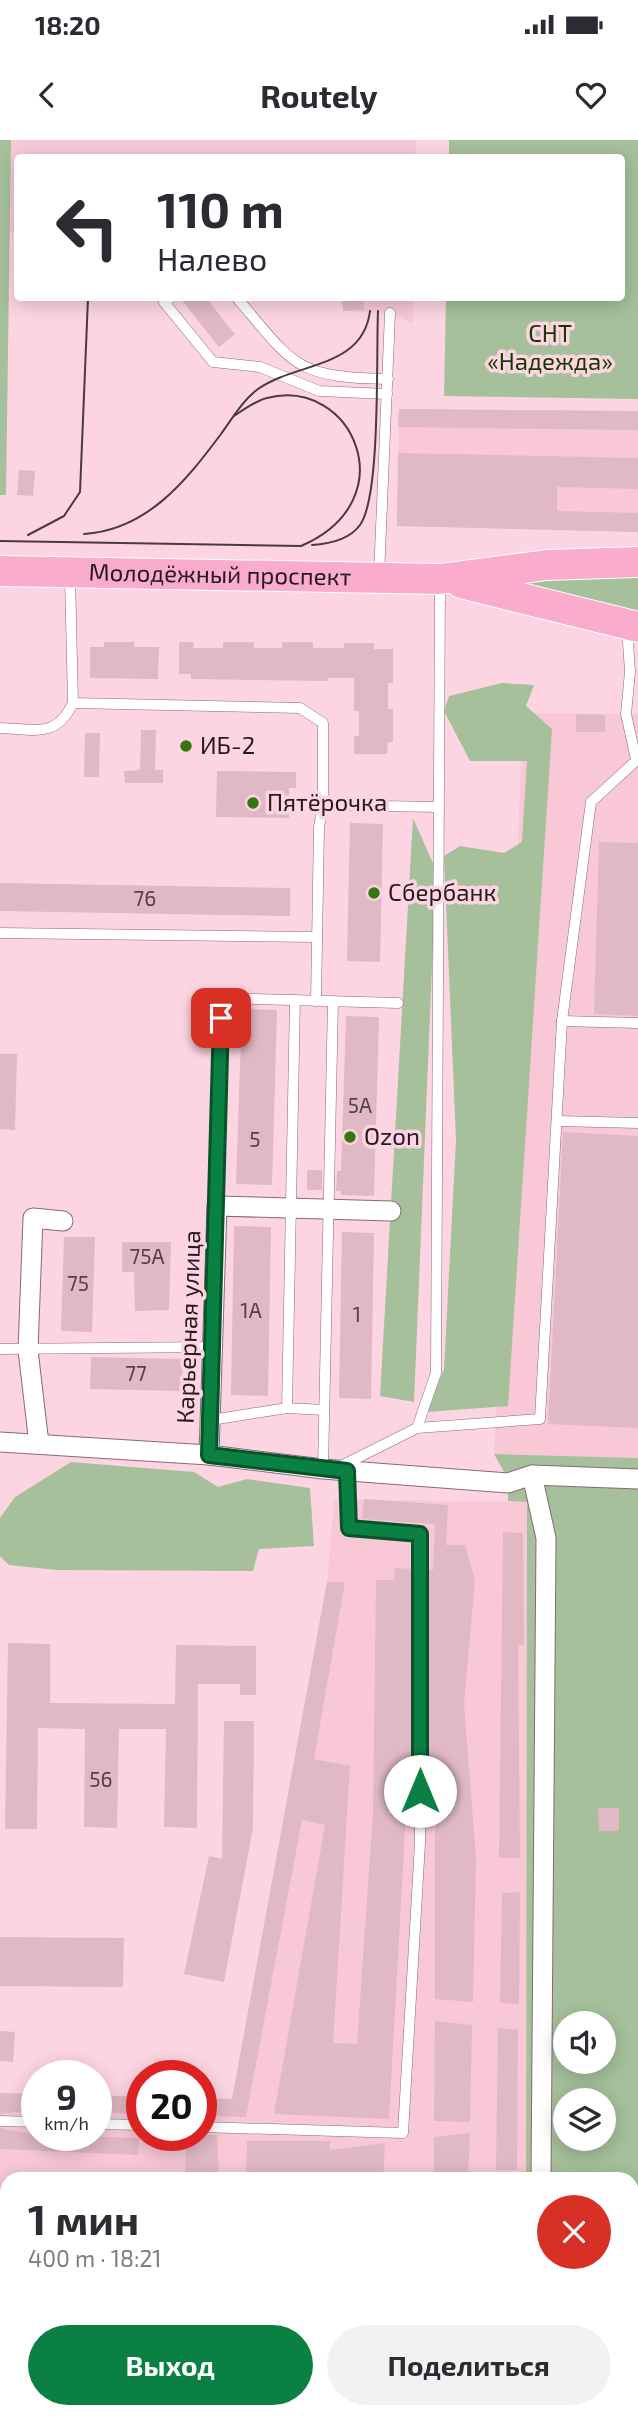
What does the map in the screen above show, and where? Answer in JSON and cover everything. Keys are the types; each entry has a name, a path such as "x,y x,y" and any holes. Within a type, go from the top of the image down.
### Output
{"main road":[{"name":"Молодёжный проспект","path":"0,571 440,579 547,565 638,562"},
{"name":"Молодёжный проспект","path":"440,579 632,625"}],"street":[{"name":"Карьерная улица","path":"209,1455 217,1206 391,1212"},
{"path":"39,1444 29,1350 33,1218 63,1221"},
{"path":"0,1442 209,1455 334,1470 508,1483 532,1475 638,1479"},
{"path":"532,1475 546,1538 541,2172"}],"lane":[{"path":"166,301 213,362 268,369 319,391 387,394"},
{"path":"240,301 286,355 305,369 333,377 388,379"},
{"path":"379,576 390,313"},
{"path":"0,727 52,729 66,719 73,703 69,573"},
{"path":"417,1428 436,1373 440,579"},
{"path":"334,1470 417,1428 540,1419 562,1021 591,802 637,759 626,714 632,625"},
{"path":"73,703 300,708 323,723 316,1001"},
{"path":"323,805 438,807"},
{"path":"0,933 317,937"},
{"path":"217,1206 218,1058 222,998 398,1003"},
{"path":"287,1408 295,1000"},
{"path":"217,2127 402,2133 420,1843 420,1534 349,1528 334,1470 324,1410 333,1001"},
{"path":"562,1021 638,1023"},
{"path":"557,1121 638,1124"},
{"path":"0,1349 213,1347"},
{"path":"211,1420 287,1408 324,1410"},
{"path":"0,2121 21,2122"}],"shaded area":[{"path":"11,140 416,140 416,154 14,154 14,232 10,232"},
{"path":"342,301 414,301 413,324 390,313 343,311"},
{"path":"399,409 638,411 638,532 397,526"},
{"path":"523,713 638,714 638,1458 494,1454"},
{"path":"334,1499 527,1502 526,2172 0,2172 0,2093 21,2094 21,2151 112,2151 112,2096 126,2096 126,2151 217,2151 217,2099 232,2099 327,1582"}],"green space":[{"path":"0,140 11,140 6,495 0,495"},
{"name":"СНТ «Надежда»","path":"449,140 638,140 638,399 444,396 446,301 625,301 625,154 449,154"},
{"path":"638,573 638,614 474,579"},
{"path":"502,683 534,685 526,706 552,729 508,1406 427,1412 444,1369 456,1140 444,856 460,846 504,853 522,842 527,761 470,761 444,711 449,696"},
{"path":"413,818 436,870 414,1402 380,1396"},
{"path":"494,1454 638,1458 638,2172 526,2172 527,1502 508,1501 508,1479"},
{"path":"71,1462 194,1472 218,1487 247,1479 310,1488 314,1546 259,1549 253,1571 56,1570 9,1565 0,1556 0,1518 15,1497"}],"building":[{"path":"182,301 208,301 235,334 219,347"},
{"path":"342,301 363,301 364,310 343,311"},
{"path":"399,409 638,411 638,430 398,427"},
{"path":"398,453 638,458 638,489 557,487 557,511 638,513 638,532 397,526"},
{"path":"19,470 35,471 33,496 17,495"},
{"path":"104,642 134,642 134,647 159,647 158,679 90,678 90,647 104,647"},
{"path":"179,642 194,642 193,648 223,648 223,642 254,642 254,648 282,648 282,642 313,642 313,648 344,648 344,643 374,643 374,649 393,649 393,683 388,683 388,709 393,709 393,742 388,742 387,754 354,754 354,736 359,736 359,711 354,711 354,678 328,678 328,681 191,679 191,674 179,674"},
{"path":"576,714 605,715 605,732 576,732"},
{"path":"141,730 156,730 155,770 163,770 163,783 125,783 124,771 140,770"},
{"path":"85,733 100,733 99,777 84,777"},
{"name":"Пятёрочка","path":"217,771 296,772 296,788 289,788 289,818 216,817"},
{"path":"350,823 383,824 380,962 347,961"},
{"path":"599,842 638,843 638,1016 594,1014"},
{"path":"0,883 290,888 290,916 0,911"},
{"path":"242,1009 277,1010 272,1185 236,1184"},
{"path":"346,1016 379,1017 374,1196 341,1195 341,1191 336,1191 337,1171 341,1171"},
{"path":"0,1054 17,1054 15,1130 0,1129"},
{"path":"563,1132 638,1136 638,1428 548,1424"},
{"path":"307,1170 322,1170 322,1190 307,1190"},
{"path":"234,1226 271,1227 268,1396 231,1395"},
{"path":"342,1232 374,1233 371,1399 339,1398"},
{"path":"64,1237 95,1237 92,1332 61,1331"},
{"path":"122,1242 171,1242 169,1310 135,1311 134,1272 122,1272"},
{"path":"91,1357 183,1359 182,1391 90,1389"},
{"path":"364,1499 448,1505 446,1545 465,1545 475,1580 464,1703 476,1858 473,2002 435,1999 435,1816 427,1815 427,1569 433,1570 435,1524 362,1519"},
{"path":"503,1532 523,1533 524,1645 518,1645 520,1858 499,1858"},
{"path":"395,1568 413,1569 413,1813 406,1812 389,2119 274,2114 325,1825 302,1820 246,2117 217,2116 217,2099 232,2099 327,1582 345,1582 314,1759 350,1766 333,2043 357,2044 373,1813 376,1580 394,1580"},
{"path":"8,1643 50,1644 50,1703 175,1704 176,1645 256,1646 256,1695 240,1695 240,1684 198,1684 197,1828 164,1827 166,1729 119,1729 117,1828 84,1827 85,1729 38,1728 37,1829 5,1829"},
{"path":"224,1721 254,1721 253,1828 224,1982 184,1974 209,1856 222,1859"},
{"path":"598,1808 619,1808 619,1831 599,1831"},
{"path":"520,1892 519,2004 500,2003 502,1893"},
{"path":"0,1937 124,1938 123,1987 0,1986"},
{"path":"435,2021 472,2025 470,2122 434,2121"},
{"path":"498,2028 518,2030 517,2170 496,2170"},
{"path":"0,2031 15,2032 13,2062 0,2061"},
{"path":"0,2093 21,2094 21,2112 0,2114"},
{"path":"112,2096 126,2096 126,2113 112,2113"},
{"path":"0,2128 21,2132 21,2150 0,2149"},
{"path":"470,2133 468,2172 434,2172 434,2137"},
{"path":"217,2135 219,2172 185,2172 186,2151 217,2151"},
{"path":"112,2137 126,2138 126,2151 138,2151 138,2155 46,2151 112,2151"},
{"path":"247,2141 330,2141 330,2150 385,2143 383,2172 246,2172"}],"tram line":[{"path":"28,535 64,516 80,492 88,301"},
{"path":"84,534 127,523 163,500 194,469 253,393 273,380 342,354 355,344 365,330 370,311"},
{"path":"312,545 344,538 360,525 367,509 374,456 378,311"},
{"path":"0,541 301,546 334,526 353,500 360,473 356,446 343,423 323,405 297,396 263,399 234,416"}],"place":[{"name":"ИБ-2","path":"186,746"},
{"name":"Пятёрочка","path":"253,803"},
{"name":"Сбербанк","path":"374,893"},
{"name":"Ozon","path":"350,1137"}],"route":[{"path":"221,1018 209,1455 347,1471 349,1528 420,1534 420,1791"}]}
